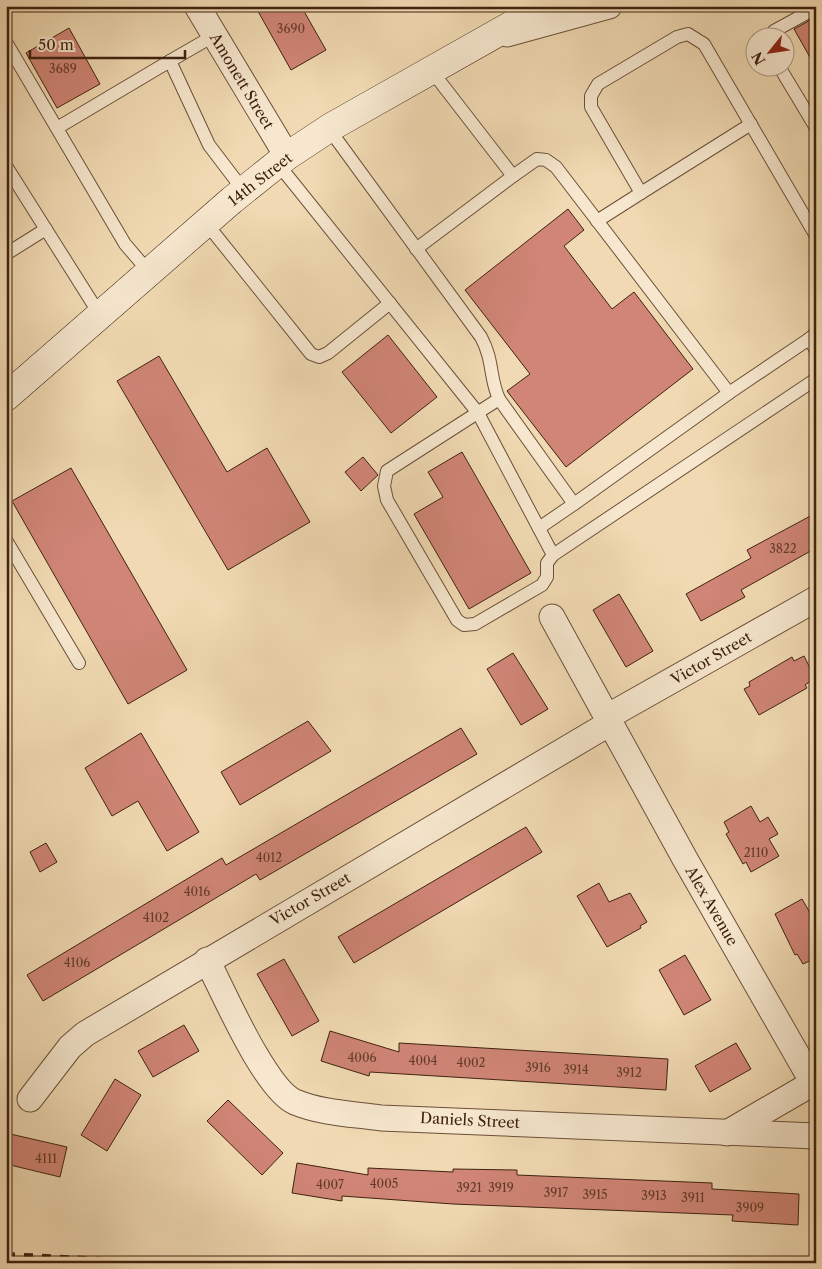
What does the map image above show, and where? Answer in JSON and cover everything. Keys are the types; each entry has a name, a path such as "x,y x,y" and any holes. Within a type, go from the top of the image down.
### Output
{"street":[{"name":"Amonett Street","path":"197,6 282,160"},
{"path":"480,41 515,6"},
{"name":"14th Street","path":"6,397 206,223 282,160 329,128 545,6"},
{"path":"480,41 609,6"},
{"name":"Victor Street","path":"30,1099 70,1047 85,1034 609,720 816,599"},
{"name":"Alex Avenue","path":"552,617 814,1085"},
{"name":"Daniels Street","path":"207,960 265,1071 292,1101 302,1104 381,1118 425,1118 816,1136"},
{"path":"727,1133 814,1085"}],"lane":[{"path":"779,28 816,8"},
{"path":"641,192 591,107 591,96 598,84 677,37 688,34 704,44 816,236"},
{"path":"57,128 214,36"},
{"path":"6,42 125,244 149,272"},
{"path":"170,61 209,145 244,191"},
{"path":"431,70 513,176"},
{"path":"786,78 816,128"},
{"path":"597,222 641,192 752,124"},
{"path":"329,128 485,345 493,367 493,386 499,398 574,504"},
{"path":"416,249 537,159 546,160 556,168 729,393"},
{"path":"282,160 390,303 478,413 553,555"},
{"path":"6,166 100,315"},
{"path":"206,223 311,354 319,357 328,353 390,303"},
{"path":"6,254 46,229"},
{"path":"539,528 812,336 816,350"},
{"path":"499,398 386,471 384,486 387,500 457,620 464,625 475,624 542,585 547,577 547,563 553,555 816,380"},
{"path":"6,540 79,663"}],"building":[{"path":"255,6 301,6 326,50 291,70"},
{"path":"816,17 816,68 794,29"},
{"path":"69,28 100,84 57,108 26,53"},
{"path":"568,209 584,230 564,246 612,309 634,292 693,369 566,467 507,391 530,374 465,290"},
{"path":"388,335 437,397 391,433 342,372"},
{"path":"159,356 227,472 267,448 310,522 228,570 117,381"},
{"path":"462,452 531,573 469,609 414,514 443,497 428,472"},
{"path":"363,457 378,475 361,491 345,472"},
{"path":"71,468 187,670 128,704 12,501"},
{"path":"816,513 816,548 741,590 745,597 701,621 686,594 751,558 747,550"},
{"path":"619,594 653,651 626,667 593,610"},
{"path":"513,653 548,709 521,725 487,669"},
{"path":"804,656 815,678 805,685 807,688 759,715 744,689 750,686 749,682 792,657 794,661"},
{"path":"308,721 331,751 240,805 221,772"},
{"path":"461,728 477,754 260,880 256,874 43,1001 27,975 222,858 226,865"},
{"path":"141,733 199,832 167,851 138,801 112,816 85,768"},
{"path":"751,806 760,822 768,817 778,834 769,839 779,856 751,872 746,862 743,864 726,834 729,832 724,822"},
{"path":"526,827 542,852 354,963 338,937"},
{"path":"46,843 57,862 40,872 30,852"},
{"path":"599,883 609,902 630,893 647,922 640,926 641,928 607,947 577,896"},
{"path":"802,899 816,923 816,958 803,964 797,954 795,955 775,914"},
{"path":"685,955 711,1000 684,1015 659,970"},
{"path":"284,959 319,1021 292,1036 257,974"},
{"path":"184,1025 199,1051 153,1077 138,1051"},
{"path":"330,1031 399,1052 399,1043 668,1059 666,1090 370,1072 369,1076 321,1061"},
{"path":"736,1043 751,1069 710,1092 695,1066"},
{"path":"115,1079 141,1095 107,1151 81,1135"},
{"path":"228,1100 283,1153 262,1175 207,1121"},
{"path":"6,1133 67,1147 60,1177 6,1164"},
{"path":"297,1163 368,1175 368,1168 453,1172 453,1169 517,1170 517,1175 712,1183 712,1189 799,1194 798,1225 732,1221 733,1215 453,1204 342,1196 342,1201 292,1193"}],"railway":[{"path":"6,1254 186,1263"}]}
